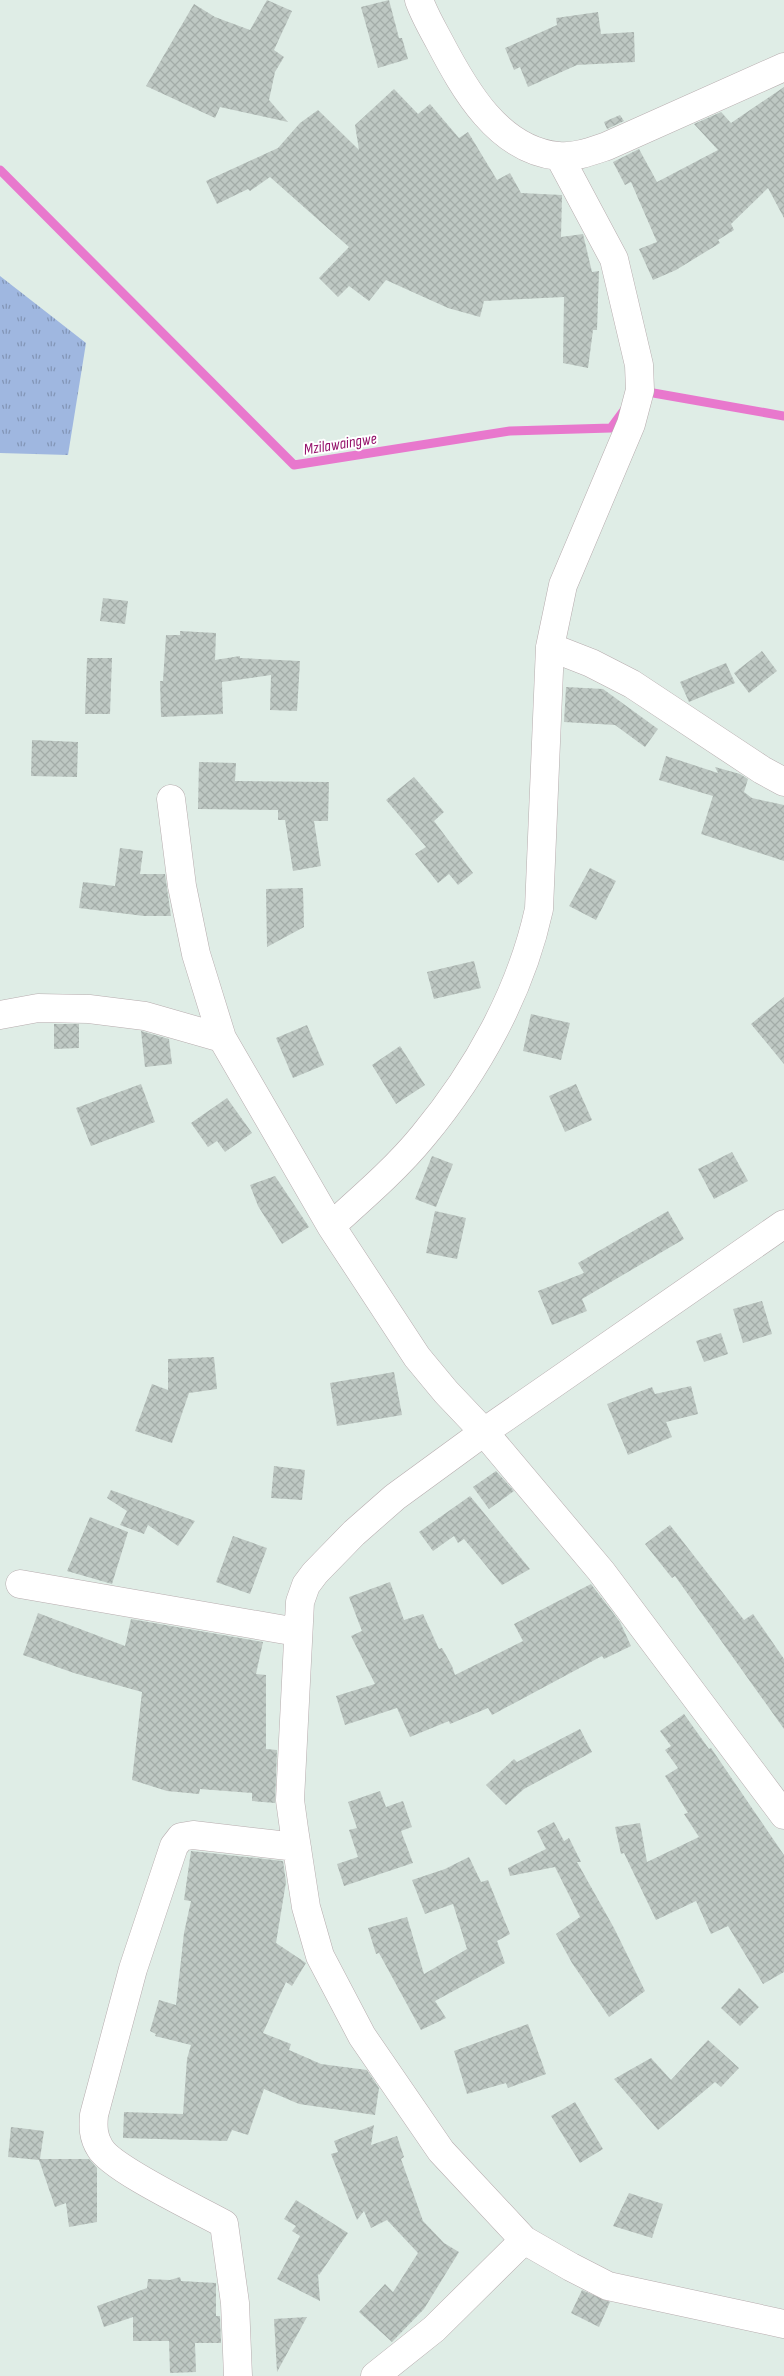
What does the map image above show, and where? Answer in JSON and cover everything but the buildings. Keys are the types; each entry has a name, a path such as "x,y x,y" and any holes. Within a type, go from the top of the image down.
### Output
{"street":[{"path":"419,0 459,80 491,121 525,146 559,156 587,153 607,146 784,67"},
{"path":"331,1226 384,1178 422,1137 457,1090 484,1049 510,997 532,939 539,909 550,647 563,585 631,424 640,390 637,356 614,259 559,156"},
{"path":"550,647 591,663 632,684 762,770 784,782"},
{"path":"171,799 182,886 196,954 222,1038 331,1226 417,1357 446,1392 484,1432 601,1571 784,1815"},
{"path":"0,1015 38,1008 89,1009 144,1016 222,1038"},
{"path":"784,1224 484,1432 396,1497 354,1533 315,1573 306,1585 300,1602 290,1800 306,1907 320,1956 362,2036 441,2151 524,2240 608,2286 784,2324"},
{"path":"20,1584 297,1632"},
{"path":"238,2376 235,2303 224,2224 116,2164 100,2150 93,2133 94,2115 133,1969 177,1841 181,1837 193,1835 297,1847"},
{"path":"375,2376 434,2329 524,2240"}],"green space":[{"path":"0,276 86,343 68,455 0,453"}],"waterway":[{"name":"Mzilawaingwe","path":"0,170 294,465 510,431 611,428 625,409"},
{"name":"Mzilawaingwe","path":"642,391 784,416"}]}
